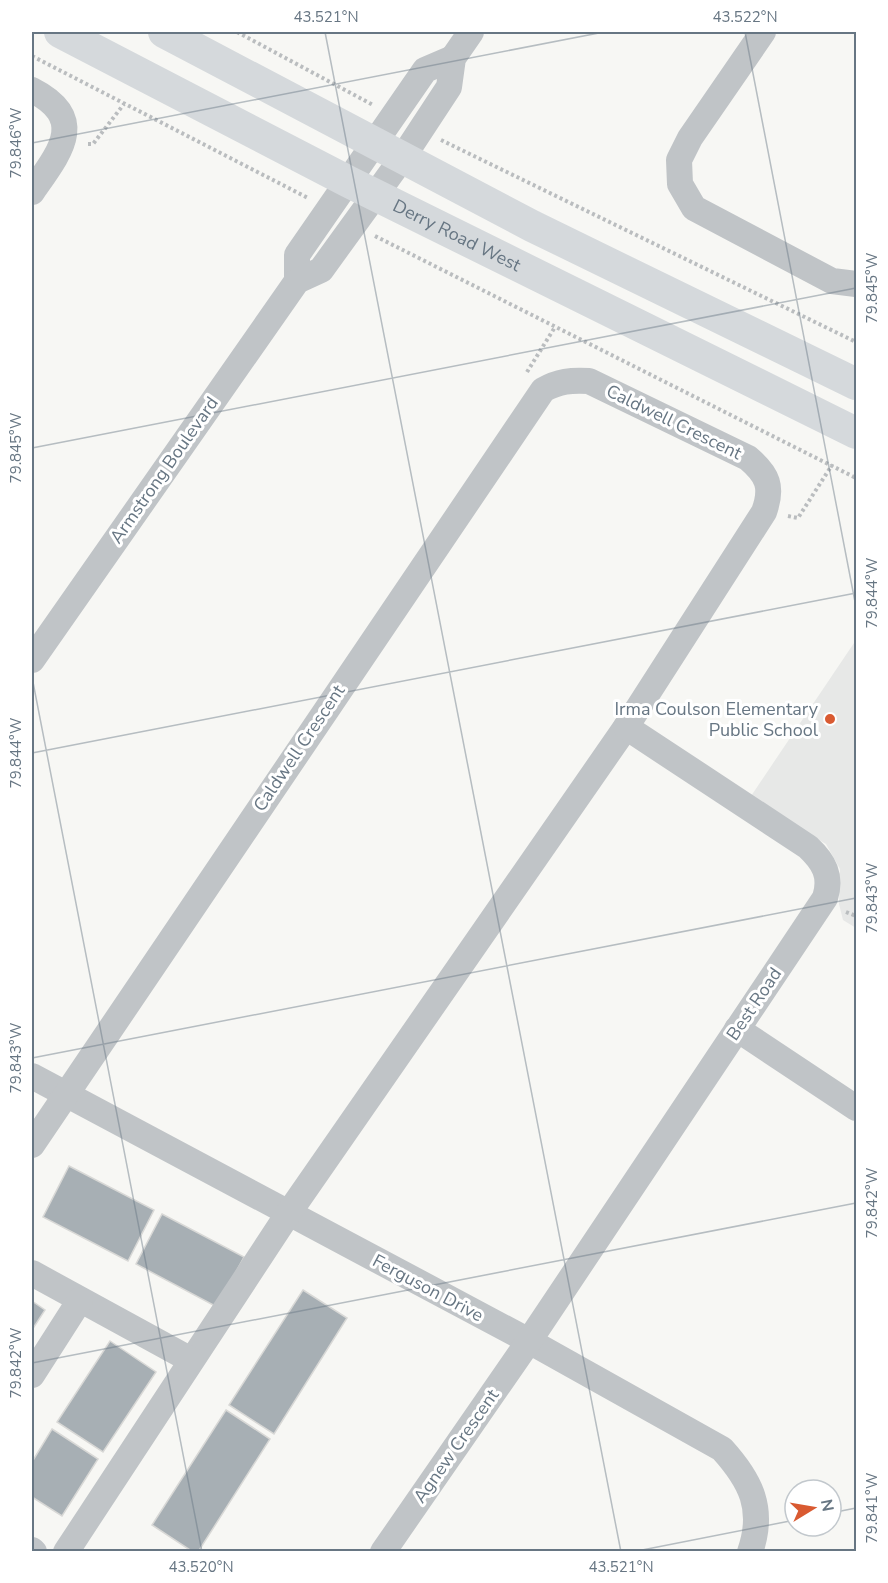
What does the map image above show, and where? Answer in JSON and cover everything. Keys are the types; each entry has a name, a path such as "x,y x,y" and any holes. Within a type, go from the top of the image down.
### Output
{"main road":[{"name":"Derry Road West","path":"60,32 362,189 856,433"},
{"path":"164,32 399,144 532,226 856,384"}],"street":[{"path":"297,281 297,255 329,210 362,189 449,87 453,58 471,32"},
{"path":"763,32 690,138 680,160 680,184 694,208 832,280 856,284"},
{"path":"399,144 393,117 425,70 453,58"},
{"path":"32,90 51,100 61,113 64,125 62,148 32,192"},
{"name":"Armstrong Boulevard","path":"32,660 297,281 321,270 354,225 362,189"},
{"name":"Caldwell Crescent","path":"32,1145 65,1092 543,390 557,382 589,381 748,458 761,469 767,480 769,497 764,512 626,727 288,1214 66,1551"},
{"name":"Best Road","path":"529,1341 825,898 828,874 820,858 808,847 626,727"},
{"path":"737,1029 856,1108"},
{"name":"Ferguson Drive","path":"32,1076 529,1341 722,1449 743,1472 756,1506 756,1534 750,1551"},
{"path":"32,1273 191,1360"},
{"path":"32,1375 80,1300"},
{"name":"Agnew Crescent","path":"383,1551 529,1341"}],"path":[{"path":"237,32 358,95 393,117"},
{"path":"32,56 292,188 329,210"},
{"path":"63,142 93,144 124,104"},
{"path":"399,144 506,170 856,342"},
{"path":"354,225 856,478"},
{"path":"543,390 525,370 555,327"},
{"path":"764,512 798,518 832,465"}],"shaded area":[{"name":"Irma Coulson Elementary Public School","path":"856,640 856,928 843,920 839,904 840,869 826,844 749,799"}],"building":[{"path":"69,1166 154,1210 128,1261 43,1217"},
{"path":"162,1214 244,1257 217,1307 136,1264"},
{"path":"303,1290 347,1318 274,1434 229,1405"},
{"path":"32,1301 45,1310 32,1330"},
{"path":"110,1341 156,1372 103,1452 57,1422"},
{"path":"226,1410 270,1439 198,1552 193,1552 152,1525"},
{"path":"52,1429 98,1459 62,1516 32,1497 32,1462"}],"place":[{"name":"Irma Coulson Elementary Public School","path":"830,719"}]}
